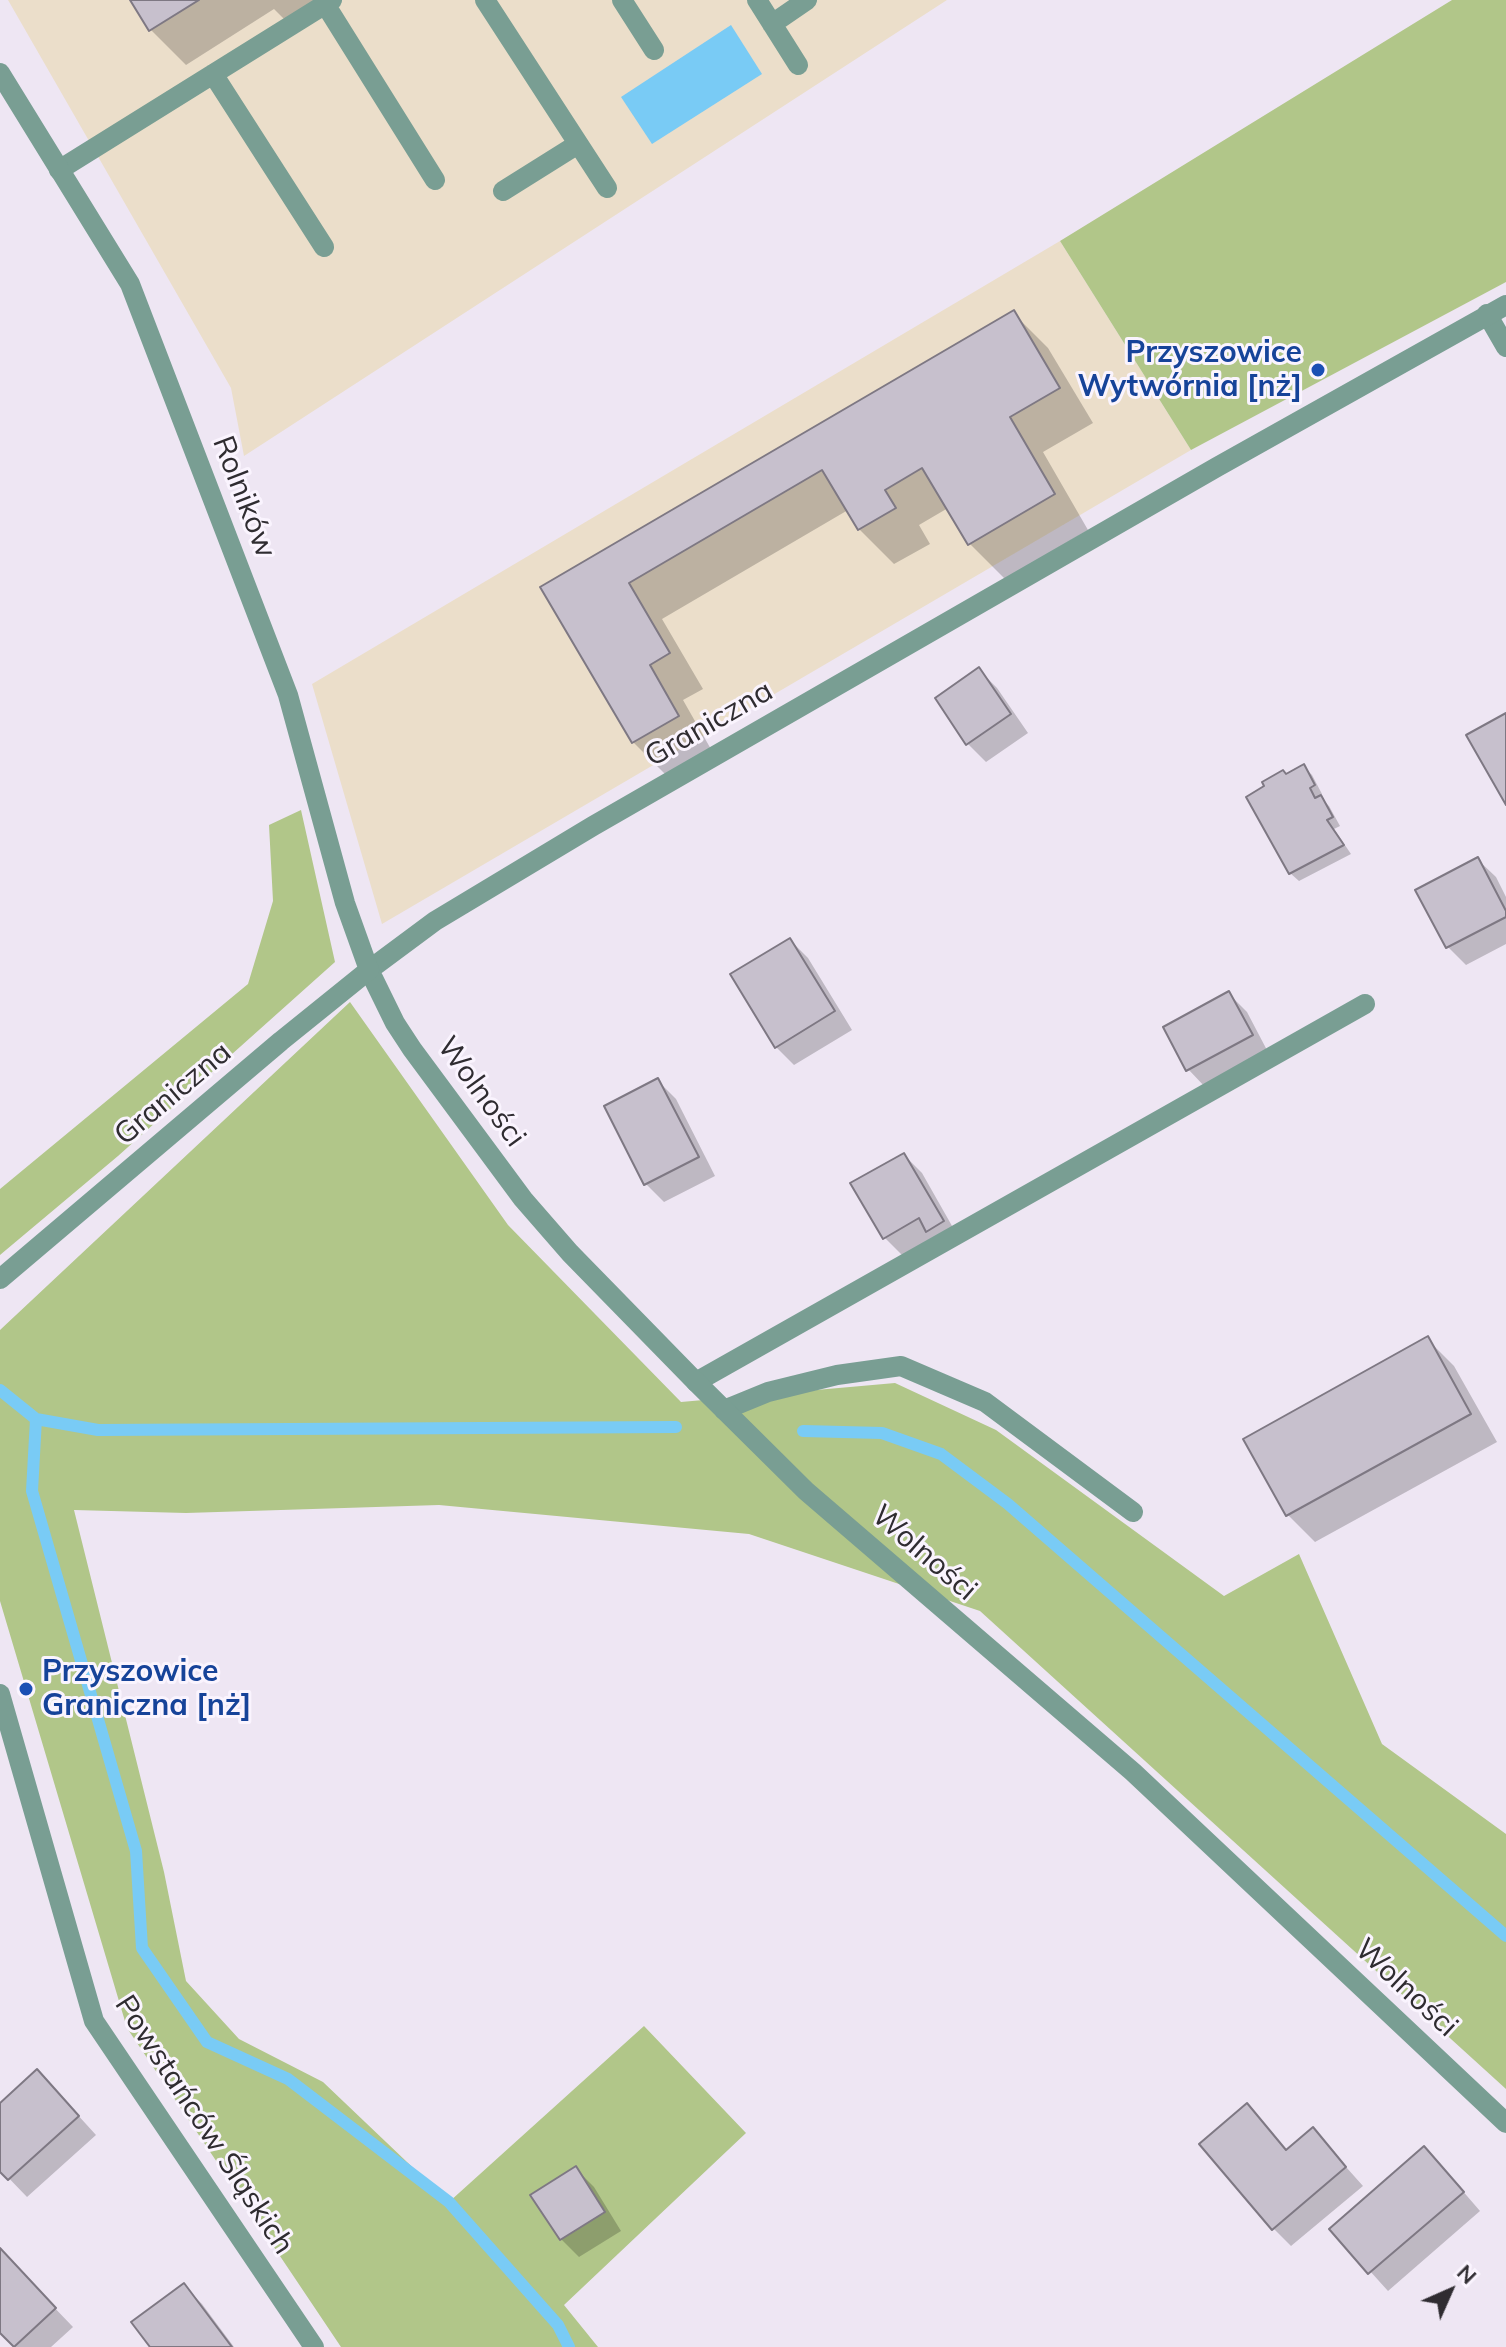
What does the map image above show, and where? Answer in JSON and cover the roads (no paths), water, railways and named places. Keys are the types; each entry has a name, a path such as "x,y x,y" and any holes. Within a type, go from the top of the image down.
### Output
{"street":[{"path":"485,0 607,188"},
{"path":"622,0 654,50"},
{"path":"757,0 798,65"},
{"path":"772,24 807,0"},
{"path":"59,170 329,2 435,180"},
{"name":"Rolników","path":"0,73 130,284 288,695 345,903 369,970"},
{"path":"213,74 324,247"},
{"path":"503,191 578,144"},
{"path":"1497,309 1506,347"},
{"name":"Graniczna","path":"0,1279 281,1041 435,921 606,818 1497,309"},
{"name":"Wolności","path":"369,970 395,1023 412,1049 523,1199 570,1253 696,1382 806,1491 1133,1772 1506,2123"},
{"path":"696,1382 1365,1004"},
{"path":"724,1410 768,1392 837,1375 901,1366 985,1402 1133,1512"},
{"name":"Powstańców Śląskich","path":"0,1694 94,2021 314,2347"}],"water":[{"path":"731,25 762,74 652,144 621,97"}],"waterway":[{"path":"0,1390 36,1419 98,1430 676,1427"},
{"path":"36,1419 32,1491 136,1851 142,1948 207,2042 288,2079 449,2202 558,2325 569,2347"},
{"path":"803,1431 882,1433 941,1454 1008,1504 1506,1936"}],"place":[{"name":"Przyszowice Wytwórnia [nż]","path":"1318,370"},
{"name":"Przyszowice Graniczna [nż]","path":"26,1689"}]}
